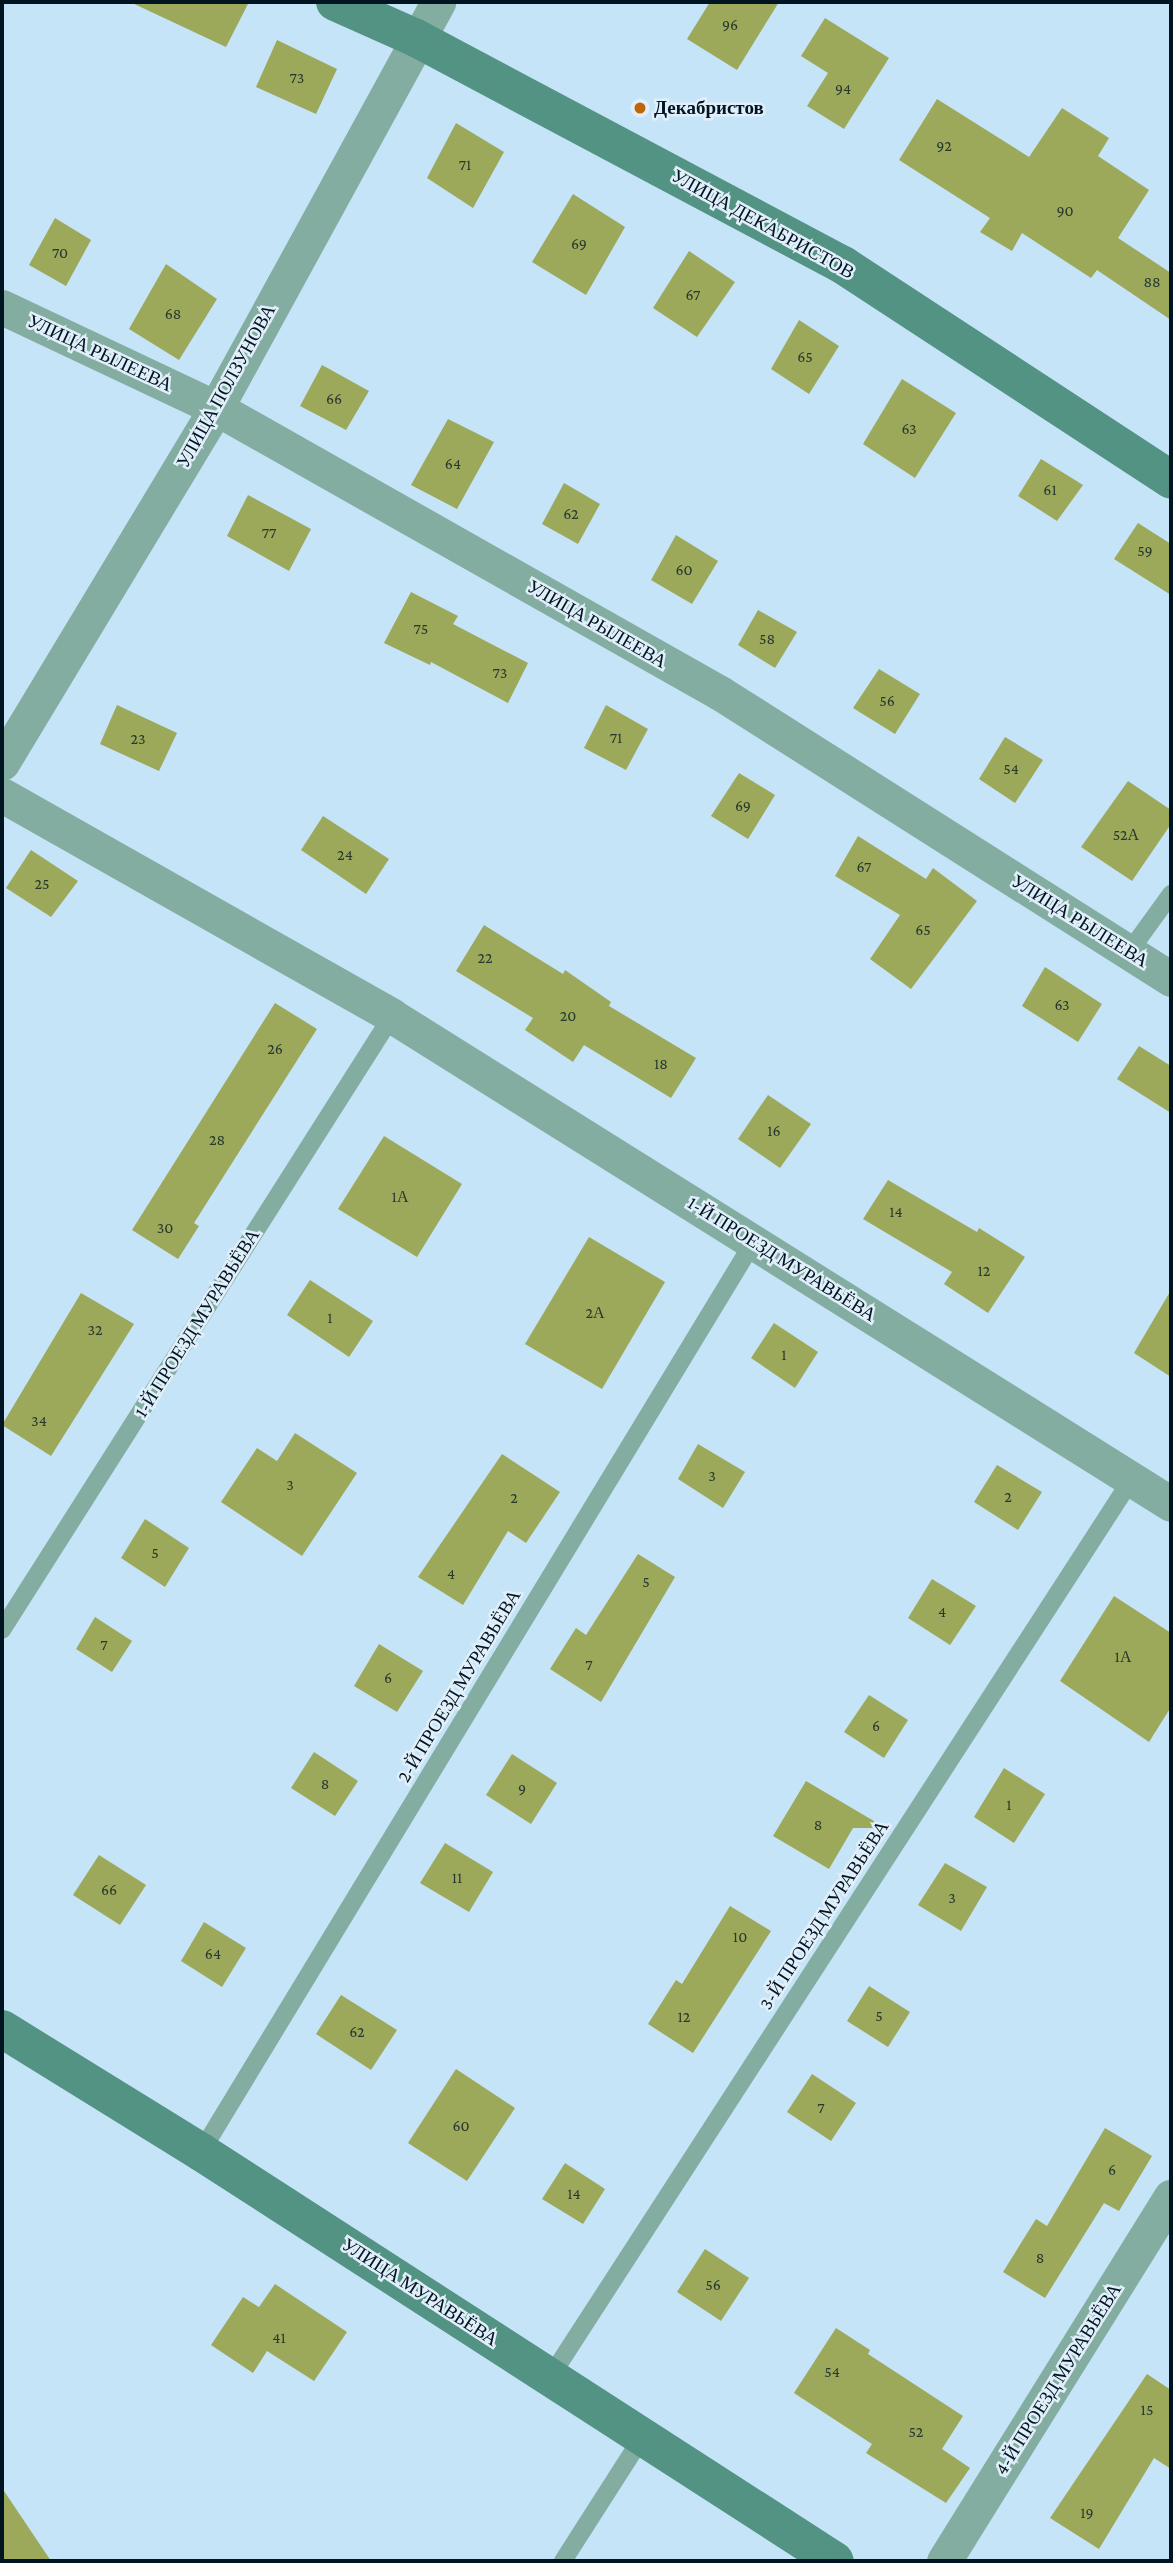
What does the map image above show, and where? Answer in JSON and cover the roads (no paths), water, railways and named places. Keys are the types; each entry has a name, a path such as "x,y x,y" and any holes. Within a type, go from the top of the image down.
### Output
{"street":[{"name":"УЛИЦА ДЕКАБРИСТОВ","path":"335,2 416,38 842,265 1171,480"},
{"name":"УЛИЦА ПОЛЗУНОВА","path":"2,763 216,408 438,2"},
{"name":"УЛИЦА РЫЛЕЕВА","path":"2,307 216,408 720,693 1171,979"},
{"name":"1-Й ПРОЕЗД МУРАВЬЁВА","path":"2,795 392,1016 1171,1504"},
{"name":"УЛИЦА МУРАВЬЁВА","path":"6,2040 201,2152 835,2561"},
{"name":"4-Й ПРОЕЗД МУРАВЬЁВА","path":"944,2561 1171,2197"}],"lane":[{"path":"1129,952 1171,894"},
{"name":"1-Й ПРОЕЗД МУРАВЬЁВА","path":"2,1630 392,1016"},
{"name":"2-Й ПРОЕЗД МУРАВЬЁВА","path":"201,2152 754,1241"},
{"name":"3-Й ПРОЕЗД МУРАВЬЁВА","path":"551,2376 1133,1478"},
{"path":"563,2561 643,2436"}],"place":[{"name":"Декабристов","path":"640,108"}]}
